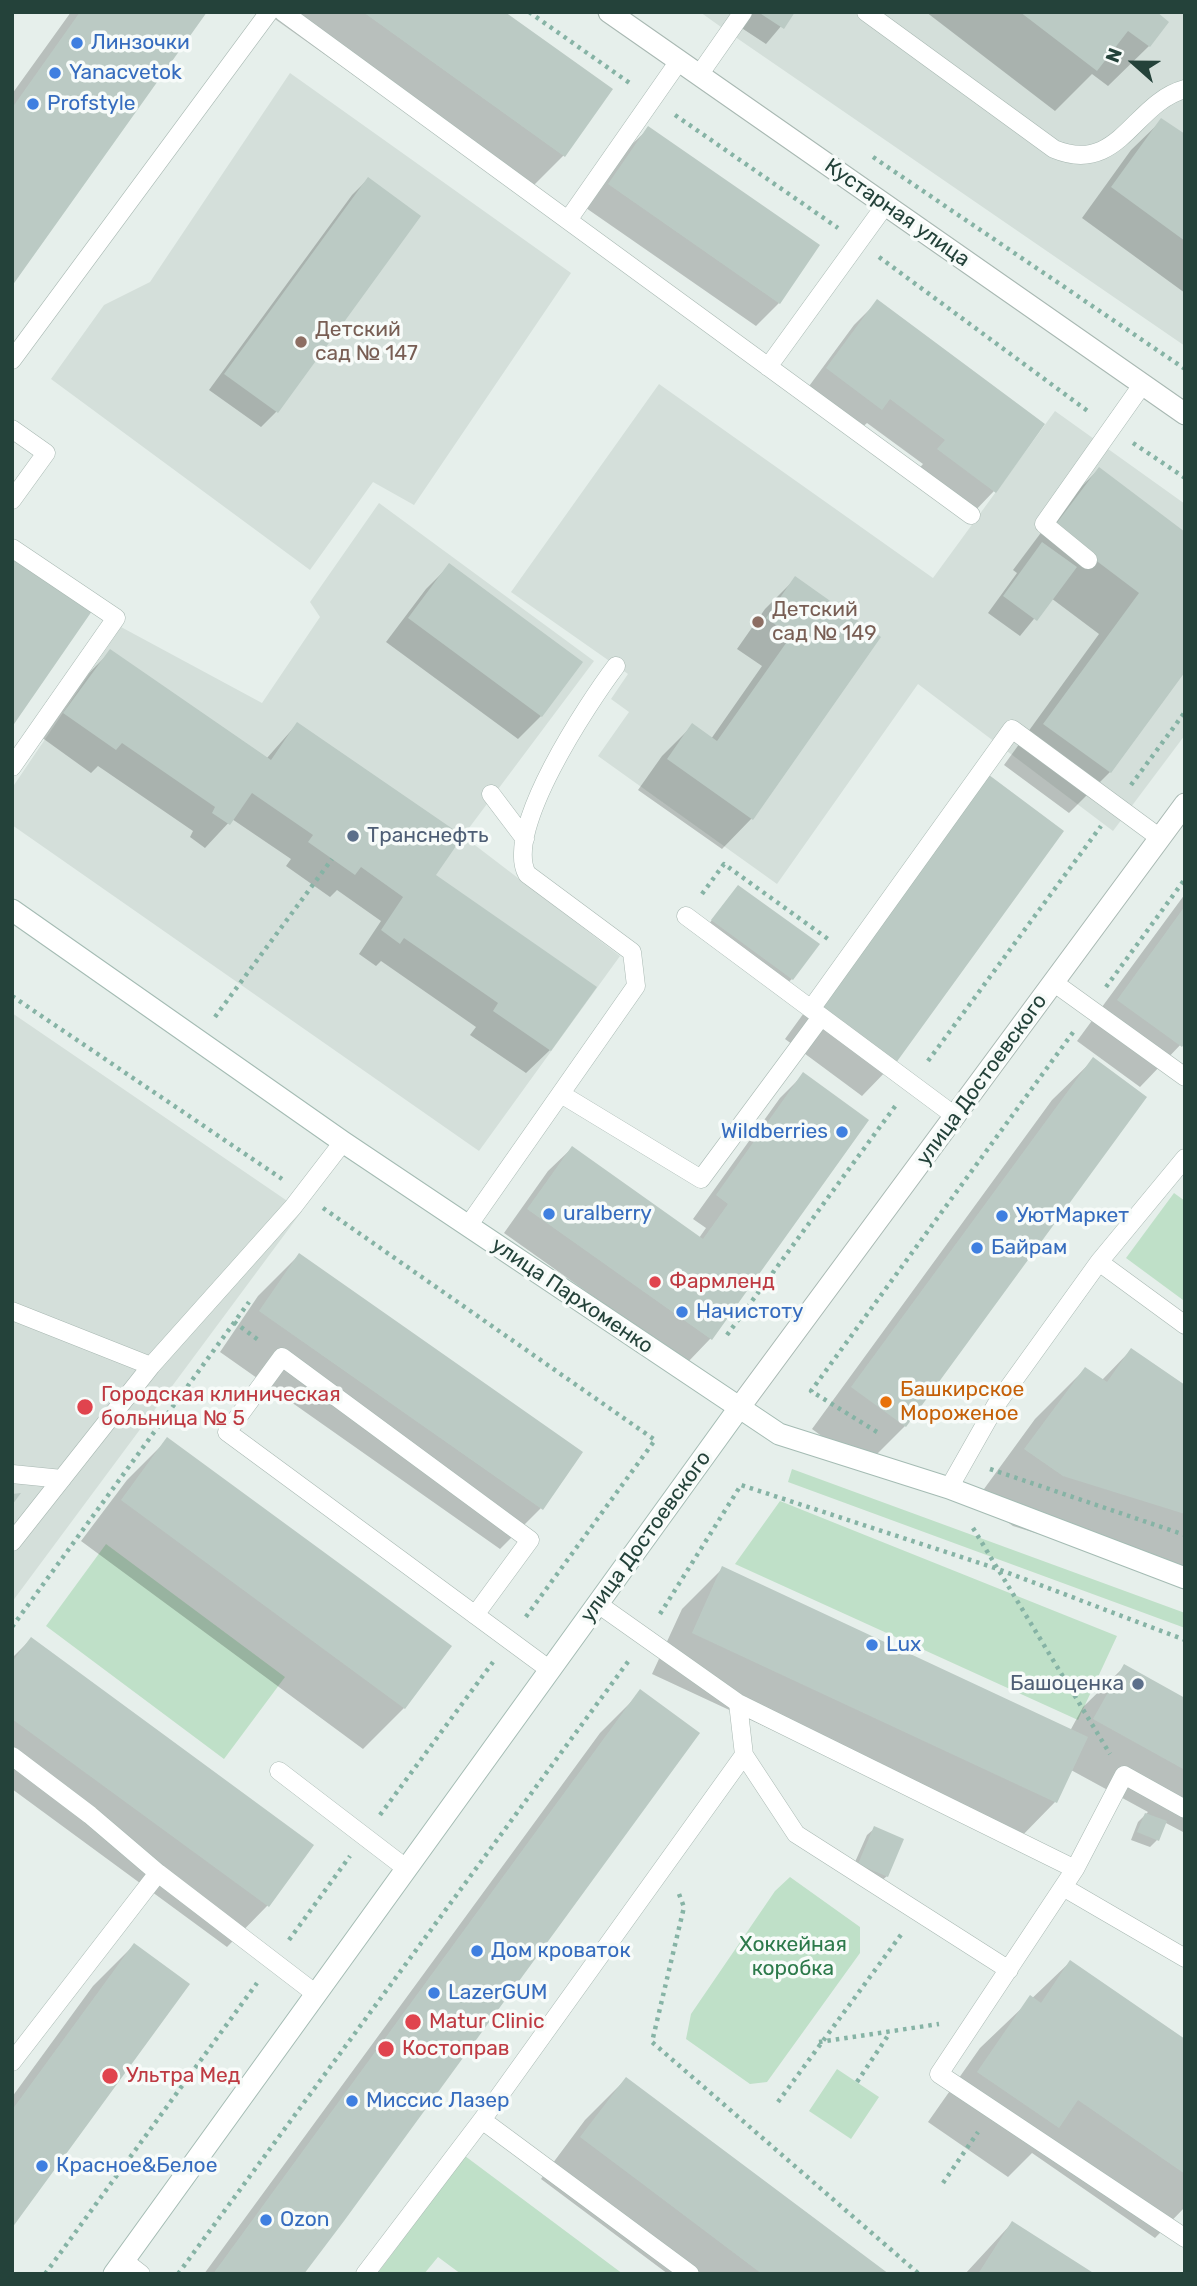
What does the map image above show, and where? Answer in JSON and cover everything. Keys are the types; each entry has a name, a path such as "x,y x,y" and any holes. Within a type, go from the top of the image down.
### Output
{"street":[{"name":"Кустарная улица","path":"609,12 1185,414"},
{"name":"улица Достоевского","path":"119,2267 739,1408 1185,804"},
{"name":"улица Пархоменко","path":"12,910 343,1142 779,1434 949,1488 1185,1578"}],"lane":[{"path":"12,360 269,12"},
{"path":"283,12 971,515"},
{"path":"699,75 743,12"},
{"path":"866,12 1054,149 1072,156 1105,150 1125,135 1162,98 1185,89"},
{"path":"568,220 679,61"},
{"path":"768,368 887,204"},
{"path":"1088,560 1044,524 1142,385"},
{"path":"12,429 46,453 12,500"},
{"path":"12,548 116,618 12,767"},
{"path":"468,1226 633,993 636,976 632,952 527,874 524,868 525,839 550,771 567,738 616,666"},
{"path":"561,1094 701,1179 1012,729 1160,838"},
{"path":"491,794 525,839"},
{"path":"686,916 955,1116"},
{"path":"1053,982 1185,1077"},
{"path":"12,1542 151,1366 303,1194 343,1142"},
{"path":"949,1488 996,1405 1099,1262 1185,1158"},
{"path":"1099,1262 1185,1325"},
{"path":"12,1311 151,1366"},
{"path":"475,1615 530,1540 282,1357 227,1432 475,1615 550,1670"},
{"path":"12,1474 62,1479"},
{"path":"598,1604 738,1703 1075,1869"},
{"path":"738,1703 744,1755 796,1834 1009,1970"},
{"path":"365,2274 482,2120 744,1755"},
{"path":"12,1756 90,1815 158,1873 316,1994"},
{"path":"279,1771 407,1869"},
{"path":"1185,1809 1124,1774 1075,1869 939,2074 1185,2238"},
{"path":"12,2062 158,1873"},
{"path":"1063,1887 1185,1958"},
{"path":"482,2120 690,2274"},
{"path":"119,2267 141,2274"}],"path":[{"path":"864,151 1185,369"},
{"path":"727,1335 1185,712"},
{"path":"198,1040 332,859"},
{"path":"811,1391 1185,879"},
{"path":"12,996 303,1194"},
{"path":"312,1216 320,1205 655,1440"},
{"path":"12,1627 250,1300"},
{"path":"177,2274 645,1637 741,1485 998,1569 1185,1640"},
{"path":"949,1488 1093,1729"},
{"path":"666,1864 684,1907 652,2042 919,2274"},
{"path":"778,2102 819,2042 918,1912"},
{"path":"819,2042 889,2034 977,2017"},
{"path":"857,2082 889,2034"},
{"path":"943,2183 992,2111"}],"shaded area":[{"path":"700,12 1185,12 1185,346 728,32"},
{"name":"Детский сад № 147","path":"290,73 571,273 414,505 373,482 310,570 51,379 104,305 150,282"},
{"name":"Детский сад № 149","path":"659,384 933,578 1055,411 1185,504 1185,735 1113,831 918,684 777,884 598,756 629,712 611,699 628,674 511,592"},
{"path":"379,503 594,661 463,836 620,956 479,1151 12,825 12,788 121,627 262,703 320,617 310,602"},
{"name":"Городская клиническая больница № 5","path":"12,1013 302,1211 12,1602"}],"green space":[{"path":"1174,1193 1185,1201 1183,1300 1126,1258"},
{"path":"792,1469 1185,1613 1185,1628 788,1482"},
{"path":"780,1501 1117,1636 1078,1720 735,1564"},
{"path":"106,1544 285,1677 224,1759 46,1626"},
{"name":"Хоккейная коробка","path":"790,1877 860,1927 860,1953 767,2082 750,2084 686,2039 691,2014 775,1891"},
{"path":"837,2069 879,2097 851,2139 809,2111"},
{"path":"465,2156 623,2274 461,2274 438,2257 424,2274 377,2274"}],"building":[{"path":"80,12 207,12 12,286 12,108"},
{"path":"363,12 505,12 613,89 565,157"},
{"path":"758,12 795,12 784,29"},
{"path":"1020,12 1157,12 1169,22 1150,47 1128,31 1097,71"},
{"path":"1161,118 1185,134 1185,241 1111,187"},
{"path":"648,126 820,245 780,304 608,184"},
{"path":"368,177 421,216 278,413 224,374"},
{"path":"877,299 1045,424 996,493 937,449 945,440 890,399 882,410 826,368"},
{"path":"1099,467 1185,532 1185,672 1111,773 1043,724 1139,593 1053,528"},
{"path":"1042,542 1077,567 1037,621 1003,596"},
{"path":"12,556 92,611 12,727"},
{"path":"449,563 583,662 542,717 408,618"},
{"path":"795,576 881,637 753,820 667,759 692,723 717,741 791,636 766,618"},
{"path":"110,649 271,760 297,722 463,836 436,875 597,987 551,1051 493,1011 498,1003 404,938 400,944 381,930 403,897 361,867 355,875 308,842 313,835 252,793 230,825 212,813 215,807 122,743 116,750 63,713"},
{"path":"985,772 1064,831 893,1067 813,1009"},
{"path":"738,885 820,944 793,980 711,920"},
{"path":"1185,906 1185,1043 1182,1047 1117,1000"},
{"path":"1093,1057 1147,1097 906,1427 851,1387"},
{"path":"803,1072 869,1120 712,1340 527,1209 572,1146 703,1239 728,1204 716,1195"},
{"path":"299,1253 583,1452 543,1510 259,1311"},
{"path":"1131,1348 1185,1385 1185,1514 1063,1476 1024,1449 1085,1367 1107,1382"},
{"path":"167,1437 452,1646 405,1709 121,1500"},
{"path":"21,1493 12,1505 12,1494"},
{"path":"722,1566 1088,1737 1057,1803 692,1633"},
{"path":"31,1637 314,1845 269,1907 12,1719 12,1662"},
{"path":"1124,1664 1185,1698 1185,1770 1093,1719"},
{"path":"640,1689 700,1733 344,2221 304,2274 213,2274"},
{"path":"1145,1813 1167,1821 1159,1841 1137,1832"},
{"path":"874,1826 904,1839 888,1877 858,1864"},
{"path":"134,1943 190,1984 12,2228 12,2110"},
{"path":"1070,1960 1185,2039 1185,2174 1078,2100 1059,2128 977,2072 1030,1995 1041,2003"},
{"path":"626,2077 889,2274 762,2274 580,2137"},
{"path":"1012,2221 1095,2274 978,2274"}],"place":[{"name":"Линзочки","path":"77,43"},
{"name":"Yanacvetok","path":"55,73"},
{"name":"Profstyle","path":"33,104"},
{"name":"Детский сад № 147","path":"301,342"},
{"name":"Детский сад № 149","path":"758,622"},
{"name":"Транснефть","path":"353,836"},
{"name":"Wildberries","path":"842,1132"},
{"name":"uralberry","path":"549,1214"},
{"name":"УютМаркет","path":"1002,1216"},
{"name":"Байрам","path":"977,1248"},
{"name":"Фармленд","path":"655,1282"},
{"name":"Начистоту","path":"682,1312"},
{"name":"Башкирское Мороженое","path":"886,1402"},
{"name":"Городская клиническая больница № 5","path":"85,1407"},
{"name":"Lux","path":"872,1645"},
{"name":"Башоценка","path":"1138,1684"},
{"name":"Дом кроваток","path":"477,1951"},
{"name":"LazerGUM","path":"434,1993"},
{"name":"Matur Clinic","path":"413,2022"},
{"name":"Костоправ","path":"386,2049"},
{"name":"Ультра Мед","path":"110,2076"},
{"name":"Миссис Лазер","path":"352,2101"},
{"name":"Красное&Белое","path":"42,2166"},
{"name":"Ozon","path":"266,2220"}]}
